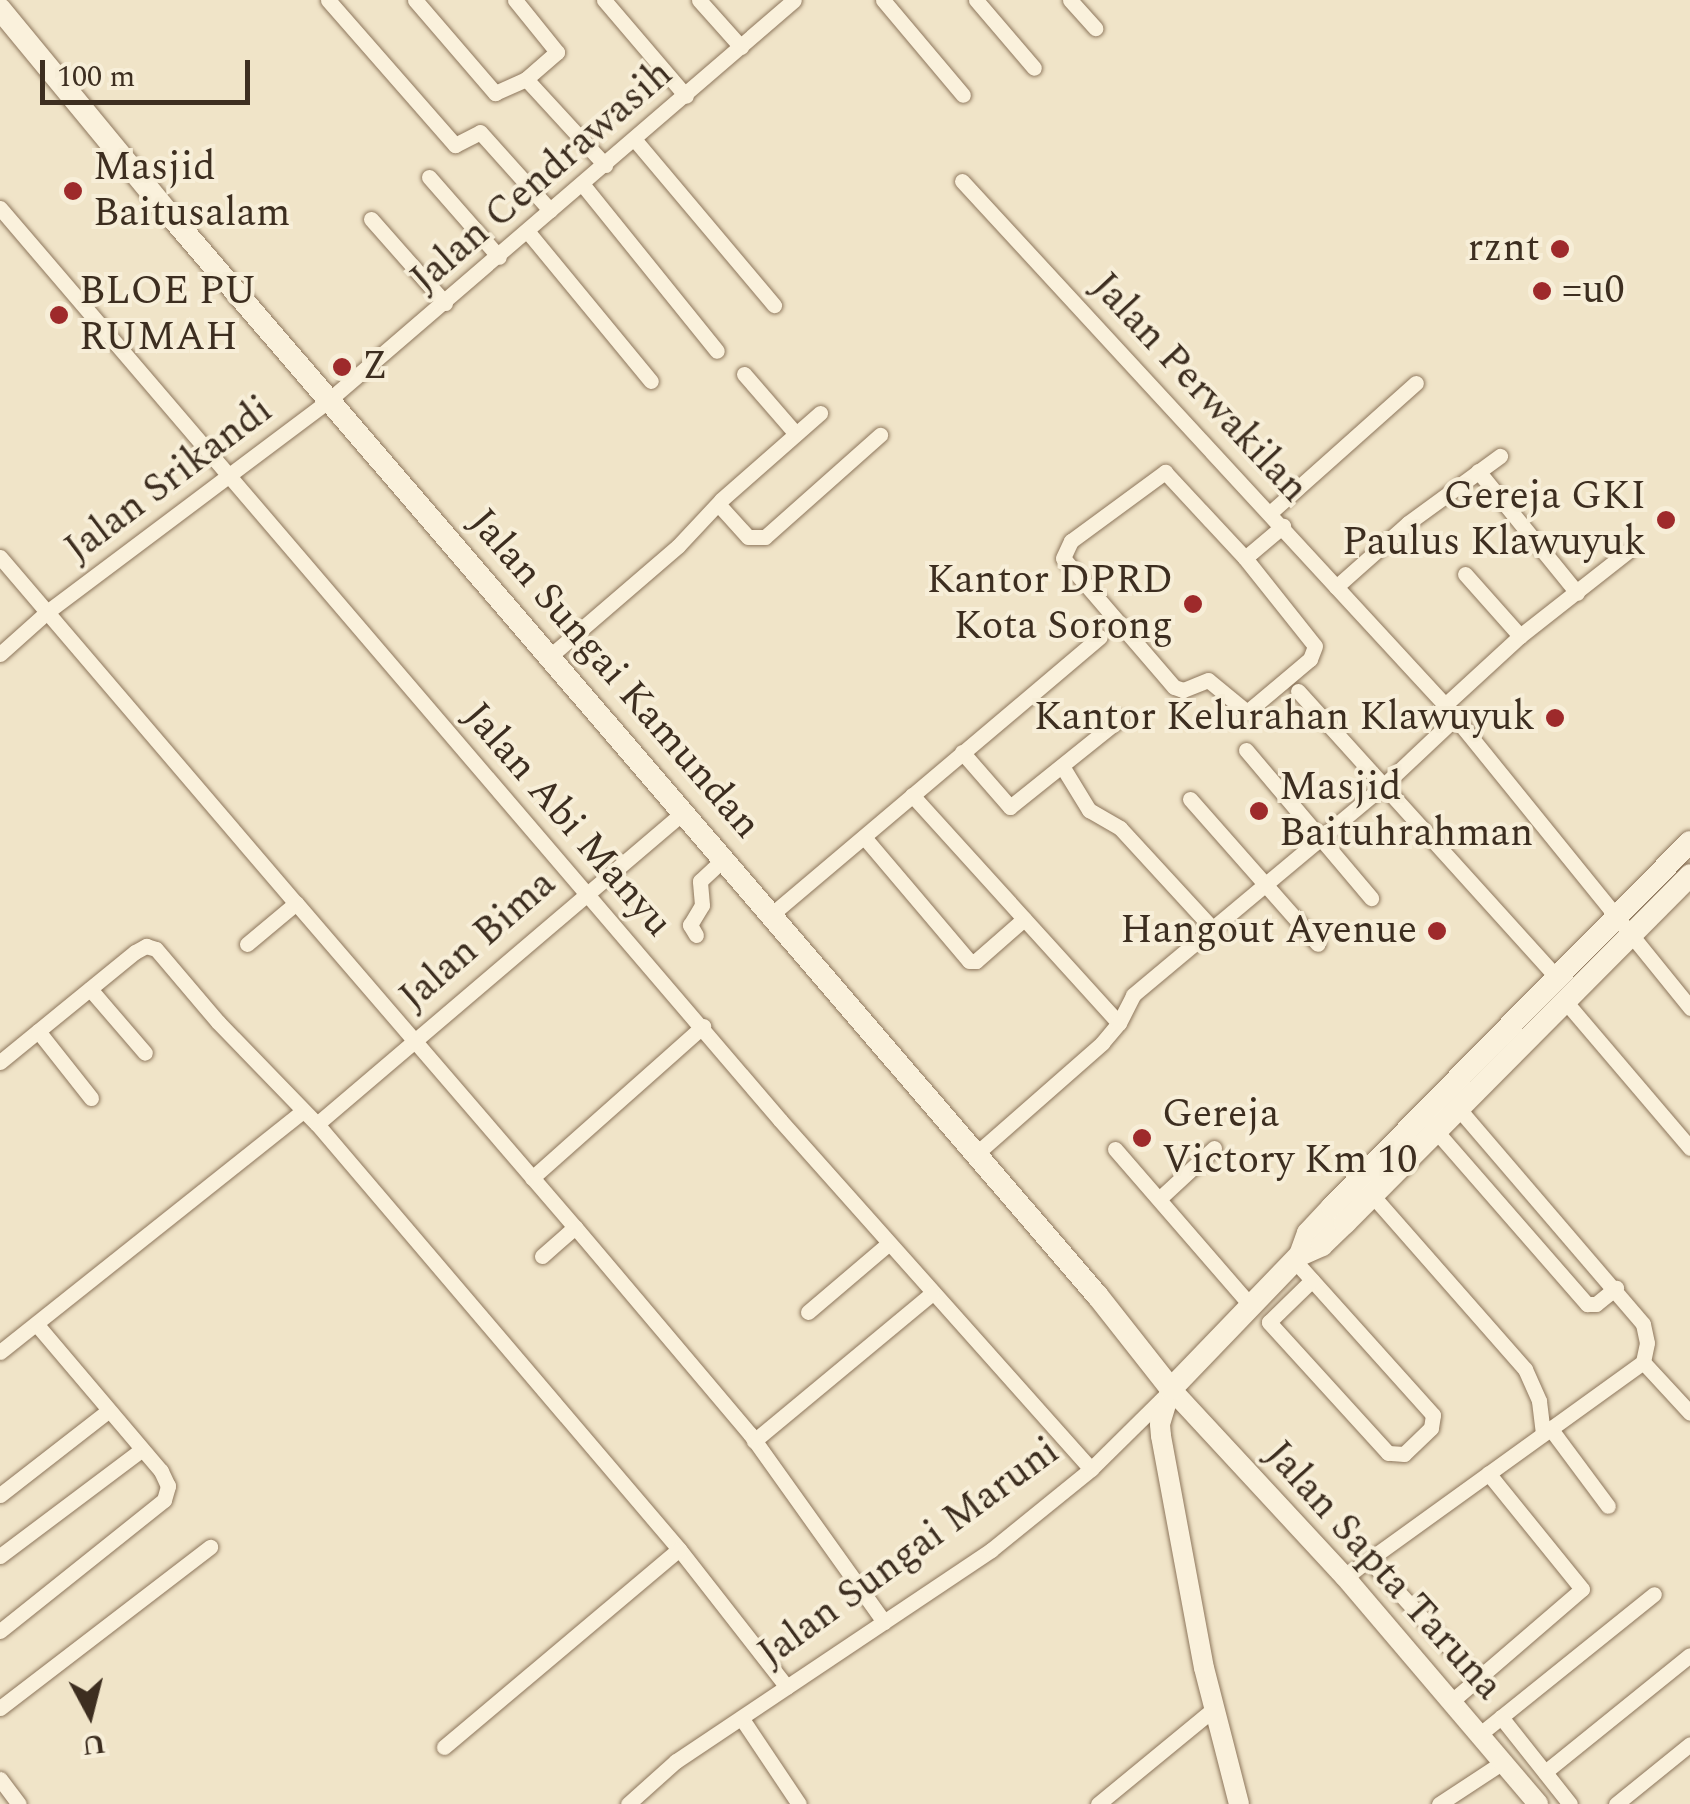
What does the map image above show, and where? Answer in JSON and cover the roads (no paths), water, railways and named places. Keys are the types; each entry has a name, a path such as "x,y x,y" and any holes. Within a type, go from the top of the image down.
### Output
{"main road":[{"name":"Jalan Sungai Kamundan","path":"0,9 329,400 977,1154 1171,1389"},
{"name":"Jalan Sungai Maruni","path":"1623,928 1690,842"},
{"name":"Jalan Sungai Maruni","path":"1171,1389 1297,1257 1308,1234 1332,1207 1623,928 1690,875"},
{"name":"Jalan Sungai Maruni","path":"1297,1257 1322,1244 1436,1131 1561,990"}],"street":[{"path":"328,0 455,146 480,132 550,210"},
{"path":"416,0 495,94 526,79 557,52 515,0"},
{"path":"604,0 686,96"},
{"path":"699,0 741,46"},
{"name":"Jalan Cendrawasih","path":"329,400 794,0"},
{"path":"883,0 963,95"},
{"path":"976,0 1034,68"},
{"path":"1070,0 1095,28"},
{"path":"526,79 605,165"},
{"path":"635,140 774,306"},
{"path":"429,177 499,257"},
{"name":"Jalan Perwakilan","path":"962,180 1271,512 1449,713 1690,1008"},
{"path":"583,185 718,352"},
{"name":"Jalan Abi Manyu","path":"0,208 888,1244 1091,1469"},
{"path":"371,219 445,303"},
{"path":"528,232 651,382"},
{"path":"744,374 796,434"},
{"path":"1271,512 1416,383"},
{"name":"Jalan Srikandi","path":"0,654 47,612 329,400"},
{"path":"549,657 820,413"},
{"path":"718,505 748,537 764,536 880,435"},
{"path":"1336,586 1408,523 1500,456"},
{"path":"1478,471 1576,593"},
{"path":"1164,472 1245,558 1315,646 1310,659 1246,712 1210,681 1183,690 1174,688 1068,567 1063,555 1072,541 1164,472"},
{"path":"1245,558 1283,526"},
{"path":"977,1154 1120,1022 1133,995 1384,784 1520,636 1628,551"},
{"path":"0,556 754,1441 884,1622"},
{"path":"1465,574 1520,636"},
{"path":"772,914 1100,637"},
{"path":"1298,691 1384,784 1561,990 1690,1148"},
{"path":"962,752 1008,807 1121,718"},
{"path":"1246,750 1323,836 1371,898"},
{"path":"1062,766 1089,810 1120,828 1212,928"},
{"path":"912,795 1120,1022"},
{"path":"1190,799 1318,944"},
{"name":"Jalan Bima","path":"317,1124 683,812"},
{"path":"864,836 969,961 976,961 1024,919"},
{"path":"696,935 690,925 703,900 700,882 724,859"},
{"path":"246,944 296,903"},
{"path":"0,1062 134,952 146,946 156,948 218,1022 317,1124 679,1549 787,1687"},
{"path":"90,989 145,1053"},
{"path":"532,1178 703,1026"},
{"path":"38,1031 92,1098"},
{"path":"1346,1577 1642,1362 1645,1330 1616,1288 1458,1108"},
{"path":"3,1342 38,1325 304,1111"},
{"path":"1436,1131 1589,1305 1616,1288"},
{"path":"1159,1199 1214,1148"},
{"path":"1115,1149 1250,1306"},
{"path":"1372,1195 1525,1369 1540,1401 1547,1431 1608,1506"},
{"path":"542,1256 575,1227"},
{"path":"1540,1247 1564,1227"},
{"path":"808,1312 888,1244"},
{"path":"1297,1257 1312,1280 1433,1415 1431,1428 1404,1454 1388,1453 1268,1322 1312,1280"},
{"path":"754,1441 932,1293"},
{"path":"0,1631 164,1500 168,1486 38,1325"},
{"path":"1642,1362 1690,1412"},
{"path":"1171,1389 1160,1424 1161,1436 1215,1708 1239,1804"},
{"name":"Jalan Sungai Maruni","path":"628,1804 650,1798 676,1761 990,1550 1091,1469 1171,1389"},
{"name":"Jalan Sapta Taruna","path":"1171,1389 1346,1577 1538,1804"},
{"path":"0,1495 108,1411"},
{"path":"0,1556 141,1450"},
{"path":"1453,1700 1582,1589 1488,1473"},
{"path":"0,1708 210,1547"},
{"path":"444,1747 679,1549"},
{"path":"1369,1560 1478,1679"},
{"path":"1480,1734 1654,1594"},
{"path":"1545,1772 1690,1655"},
{"path":"1098,1804 1215,1708"},
{"path":"1501,1717 1570,1804"},
{"path":"742,1720 799,1804"},
{"path":"1616,1804 1690,1744"},
{"path":"1439,1804 1503,1762"},
{"path":"0,1778 19,1804"}],"place":[{"name":"Masjid Baitusalam","path":"73,191"},
{"name":"rznt","path":"1560,249"},
{"name":"=u0","path":"1542,291"},
{"name":"BLOE PU RUMAH","path":"59,315"},
{"name":"Z","path":"342,367"},
{"name":"Gereja GKI Paulus Klawuyuk","path":"1666,520"},
{"name":"Kantor DPRD Kota Sorong","path":"1193,604"},
{"name":"Kantor Kelurahan Klawuyuk","path":"1555,718"},
{"name":"Masjid Baituhrahman","path":"1259,811"},
{"name":"Hangout Avenue","path":"1437,931"},
{"name":"Gereja Victory Km 10","path":"1142,1138"}]}
